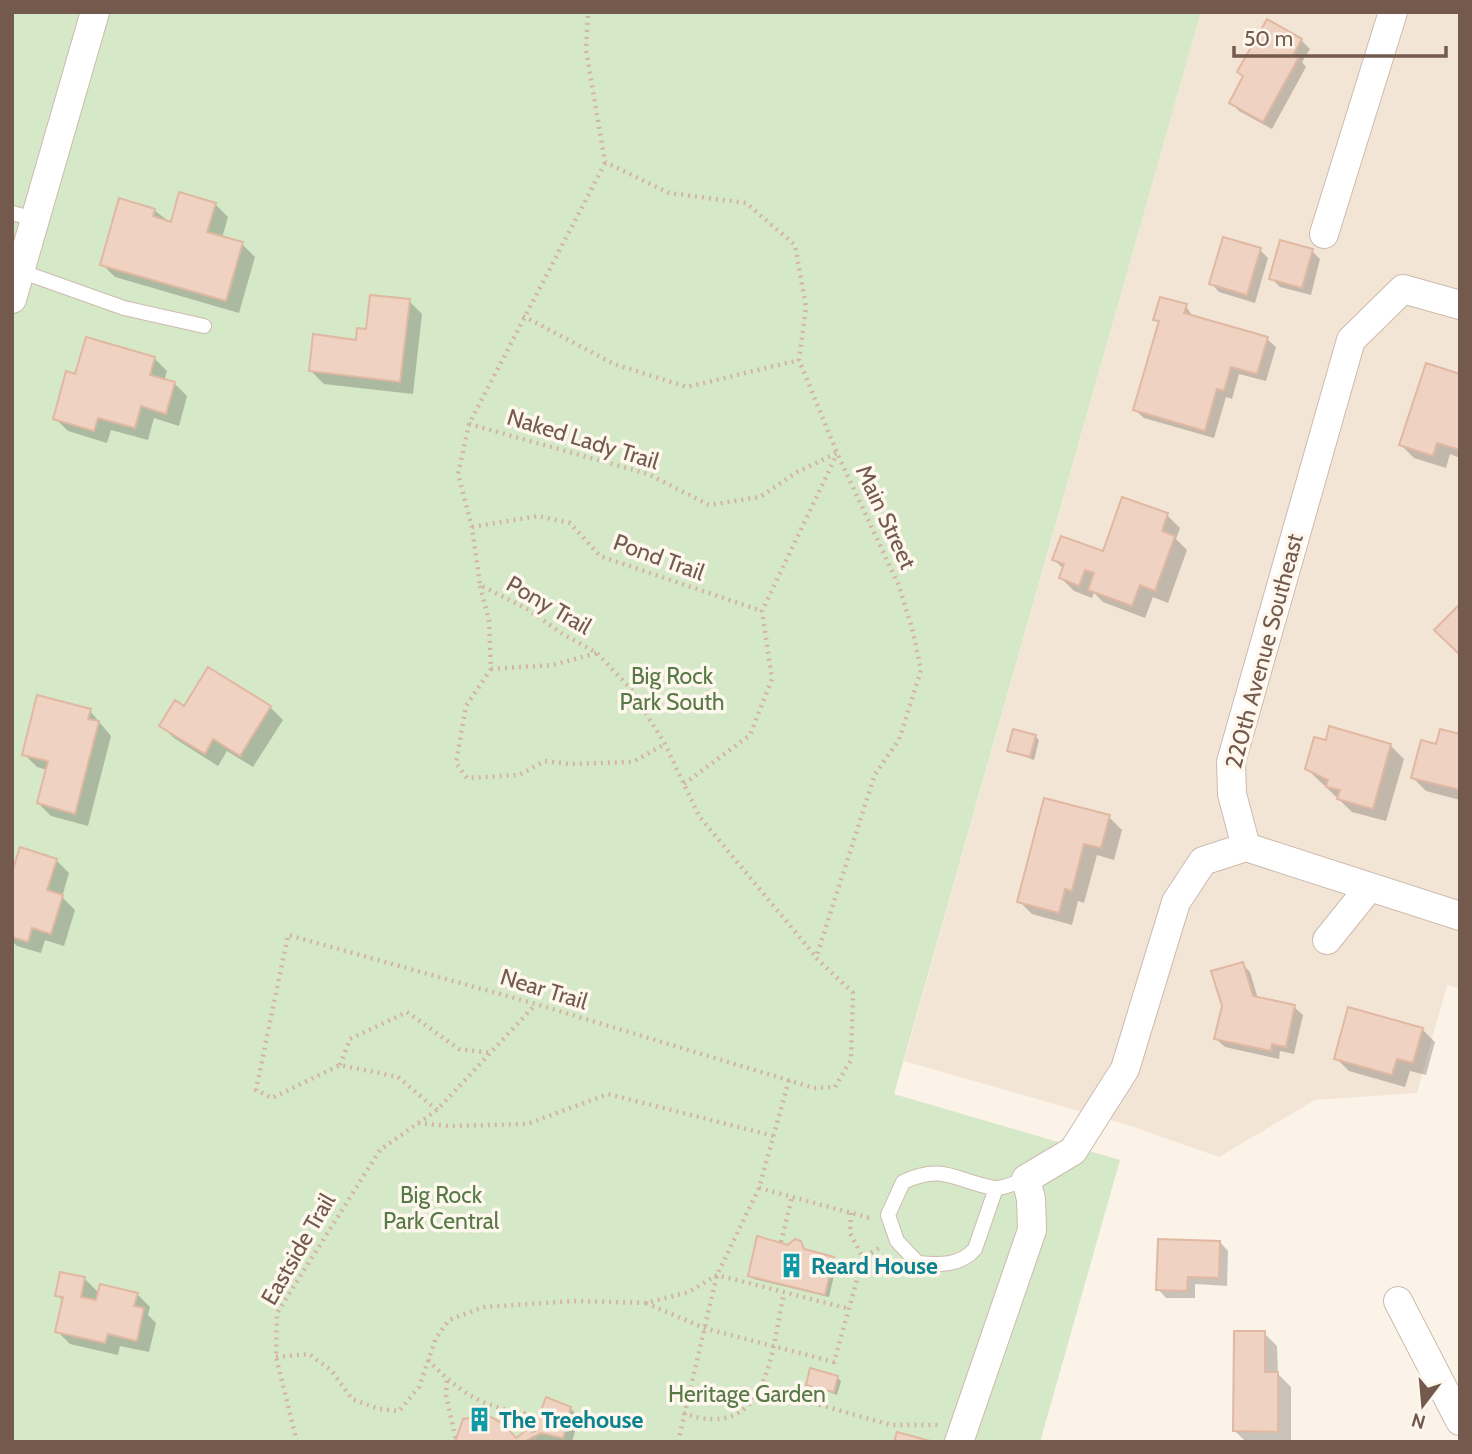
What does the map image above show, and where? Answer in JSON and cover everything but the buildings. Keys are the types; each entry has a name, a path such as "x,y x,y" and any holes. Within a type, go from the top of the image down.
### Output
{"street":[{"path":"12,299 20,271 24,216 95,12"},
{"path":"1324,234 1393,12"},
{"name":"220th Avenue Southeast","path":"1246,847 1231,794 1231,762 1308,483 1352,340 1403,289 1460,305"},
{"path":"961,1433 1032,1230 1031,1199 1026,1180 1073,1152 1125,1069 1176,902 1203,861 1246,847 1368,889 1460,916"},
{"path":"1327,940 1368,889"},
{"path":"1398,1301 1460,1421"}],"lane":[{"path":"20,271 124,308 204,326"},
{"path":"996,1188 975,1249 969,1256 943,1265 918,1263 897,1241 888,1215 903,1182 923,1173 946,1172 996,1188 1026,1180"}],"path":[{"path":"588,12 586,50 605,163"},
{"name":"Pony Trail","path":"605,163 469,424 458,474 472,527 480,585 528,610 597,653 630,688 665,744 699,816 816,958"},
{"name":"Main Street","path":"605,163 669,193 746,203 795,245 806,307 799,360 837,453 899,586 921,670 900,740 875,774 816,958"},
{"path":"523,316 614,364 687,387 799,360"},
{"name":"Naked Lady Trail","path":"469,424 648,474 709,505 760,496 797,472 837,453"},
{"path":"684,783 750,735 772,679 762,611 837,453"},
{"name":"Pond Trail","path":"472,527 538,516 570,523 600,556 762,611"},
{"path":"480,585 489,620 491,670 466,706 461,726 456,763 467,778 519,775 545,761 568,764 632,762 665,744"},
{"path":"491,670 553,665 597,653"},
{"name":"Near Trail","path":"340,1065 272,1098 256,1090 288,935 536,1004 789,1080"},
{"path":"678,1442 717,1275 759,1188 789,1080 814,1088 835,1087 851,1060 853,993 816,958"},
{"name":"Eastside Trail","path":"297,1442 276,1357 277,1313 380,1150 437,1110 536,1004"},
{"path":"437,1110 398,1077 340,1065 350,1039 407,1012 459,1049 491,1053"},
{"path":"418,1124 527,1124 608,1094 774,1136"},
{"path":"759,1188 872,1218 888,1215"},
{"path":"781,1242 792,1197"},
{"path":"646,1303 704,1328 834,1362 863,1258 850,1233 851,1213"},
{"path":"863,1258 897,1241"},
{"path":"276,1357 309,1354 331,1370 352,1399 379,1409 400,1411 419,1387 436,1338 449,1320 484,1307 574,1301 646,1303 689,1292 717,1275 850,1309"},
{"path":"683,1413 701,1419 737,1416 759,1395 784,1293"},
{"path":"428,1360 447,1380 474,1398 502,1411 522,1411 530,1420 535,1437 531,1442"},
{"path":"447,1380 446,1395 456,1440 459,1442"},
{"path":"799,1399 891,1425 961,1433"}],"shaded area":[{"path":"1201,12 1460,12 1460,989 1447,985 1417,1093 1315,1100 1219,1157 1128,1125 904,1061"}],"green space":[{"path":"12,12 1201,12 894,1094 1120,1160 1040,1442 12,1442"}],"place":[{"name":"Reard House","path":"791,1266"},
{"name":"The Treehouse","path":"479,1420"}],"park label":[{"name":"Big Rock Park South","path":"672,689"},
{"name":"Big Rock Park Central","path":"441,1208"},
{"name":"Heritage Garden","path":"747,1394"}]}
